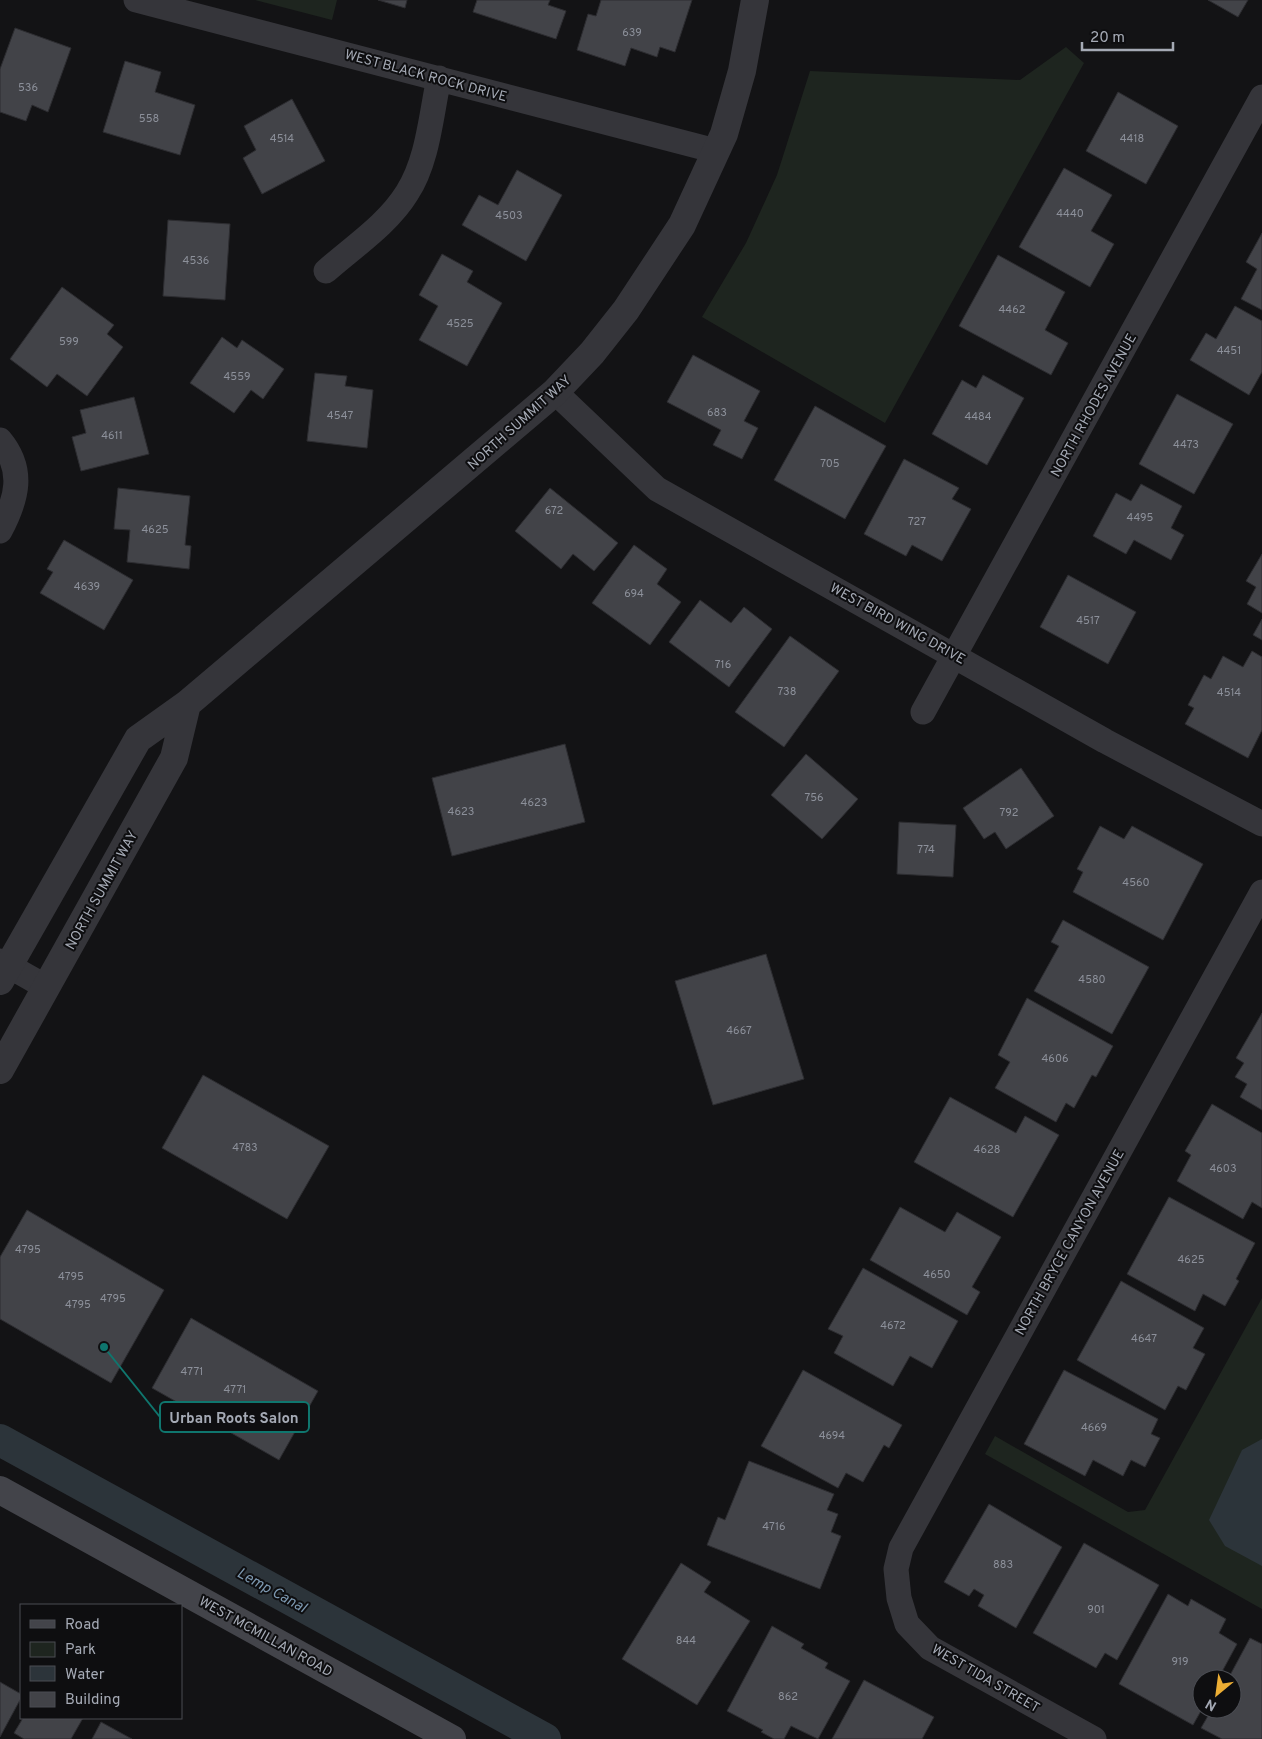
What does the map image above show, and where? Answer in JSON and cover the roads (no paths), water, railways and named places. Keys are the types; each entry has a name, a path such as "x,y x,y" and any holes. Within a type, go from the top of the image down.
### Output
{"main road":[{"name":"WEST MCMILLAN ROAD","path":"0,1490 452,1739"}],"street":[{"name":"WEST BLACK ROCK DRIVE","path":"136,0 716,151"},
{"name":"NORTH SUMMIT WAY","path":"3,969 138,739 187,704 555,392 592,353 626,310 682,226 716,151 742,71 755,0"},
{"path":"326,271 388,216 407,194 419,167 440,78"},
{"name":"NORTH RHODES AVENUE","path":"923,712 1262,97"},
{"name":"WEST BIRD WING DRIVE","path":"555,392 657,489 955,654 1105,741 1262,824"},
{"path":"0,531 12,510 17,483 5,447"},
{"name":"NORTH SUMMIT WAY","path":"0,1070 174,758 187,704"},
{"name":"NORTH BRYCE CANYON AVENUE","path":"899,1598 896,1569 901,1548 1262,892"},
{"path":"3,969 46,987"},
{"name":"WEST TIDA STREET","path":"899,1598 906,1624 930,1648 1094,1739"}],"water":[{"path":"1262,1439 1262,1566 1225,1546 1209,1520 1242,1450"}],"waterway":[{"name":"Lemp Canal","path":"0,1440 545,1739"}],"place":[{"name":"Urban Roots Salon","path":"104,1347"}]}
